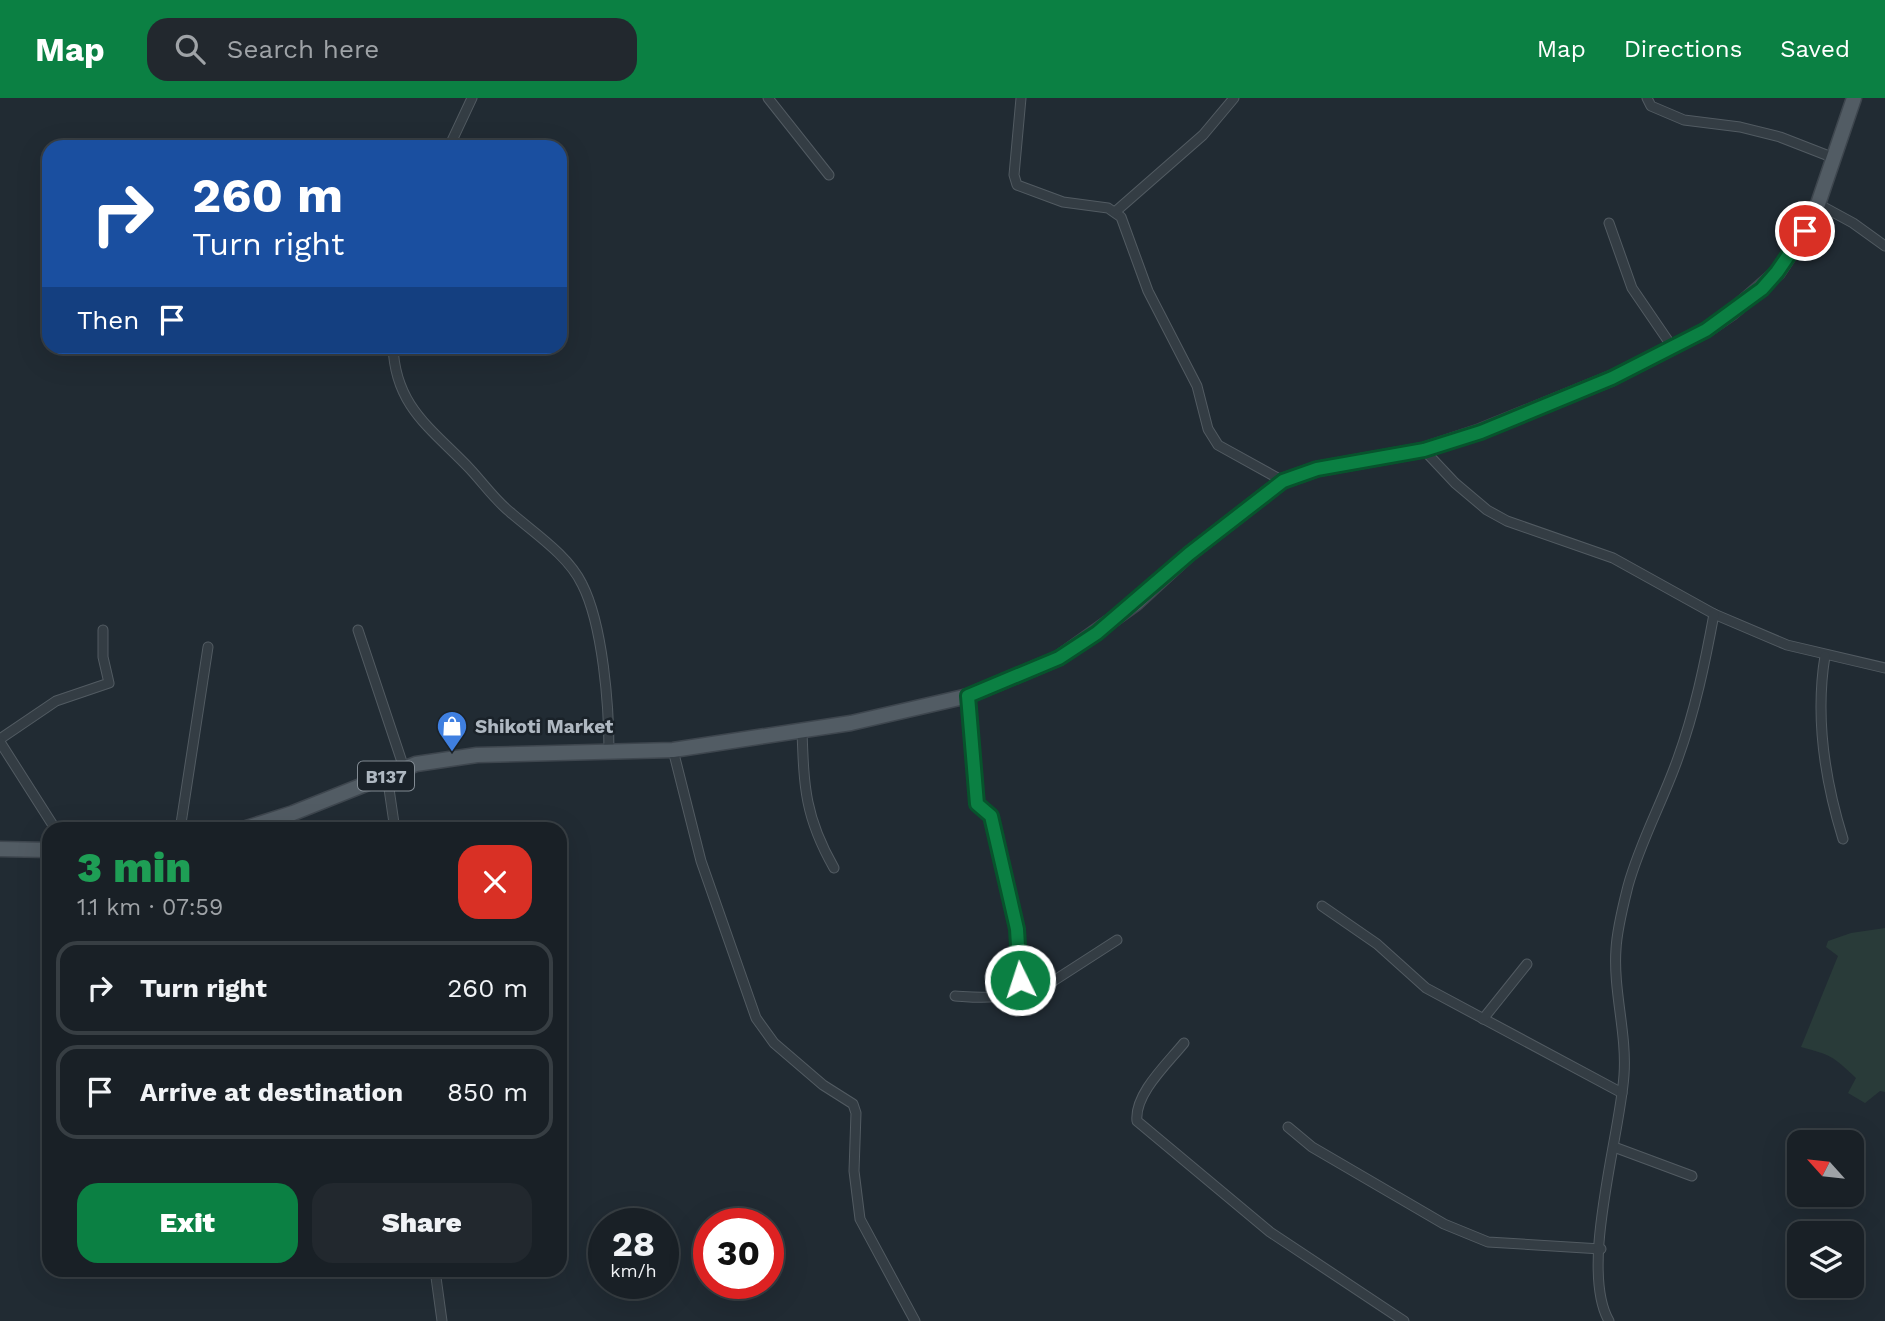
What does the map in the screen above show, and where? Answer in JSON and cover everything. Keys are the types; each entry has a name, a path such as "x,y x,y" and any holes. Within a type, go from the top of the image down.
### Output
{"main road":[{"name":"B137","path":"265,822 404,768 477,755 673,750 803,731 968,696 1059,658 1088,639 1283,481 1317,469 1424,450 1530,412 1612,378 1706,330 1762,289 1777,272 1818,204 1854,98"},
{"path":"0,849 42,850"}],"street":[{"path":"452,140 472,98"},
{"path":"768,98 829,175"},
{"path":"1021,98 1014,175 1017,185 1046,198 1115,212 1121,217 1161,318 1197,386 1211,438 1226,450 1283,481"},
{"path":"1115,212 1203,135 1234,98"},
{"path":"1647,98 1651,106 1684,120 1740,127 1780,137 1834,158"},
{"path":"1818,204 1853,223 1885,246"},
{"path":"1609,223 1632,288 1673,348"},
{"path":"394,354 397,374 408,404 501,505 564,560 582,583 593,613 609,715 609,752"},
{"path":"1424,450 1455,483 1497,515 1613,558 1714,614 1787,645 1885,668"},
{"path":"1596,1321 1607,1318 1600,1272 1603,1194 1614,1147 1622,1093 1622,1026 1616,948 1633,871 1678,758 1693,712 1714,614"},
{"path":"51,822 0,740 56,701 110,683 103,657 103,630"},
{"path":"358,630 404,768"},
{"path":"181,822 208,648"},
{"path":"1825,656 1821,679 1822,729 1833,808 1843,839"},
{"path":"955,996 996,996 1012,991 1020,980 1017,929 991,816 977,804 968,696"},
{"path":"803,731 804,794 808,811 834,868"},
{"path":"673,750 701,861 756,1018 774,1043 823,1085 853,1104 856,1113 855,1171 860,1219 915,1321"},
{"path":"387,775 394,822"},
{"path":"1322,906 1377,944 1426,988 1622,1093"},
{"path":"1020,980 1034,990 1041,989 1117,940"},
{"path":"1483,1019 1527,964"},
{"path":"1184,1043 1142,1098 1136,1111 1137,1121 1270,1232 1404,1321"},
{"path":"1288,1127 1311,1147 1444,1224 1488,1242 1601,1249"},
{"path":"1614,1147 1692,1176"},
{"path":"436,1277 442,1321"}],"shaded area":[{"path":"1885,928 1885,1092 1880,1091 1865,1103 1848,1093 1856,1078 1842,1065 1831,1057 1801,1047 1838,956 1826,947 1828,941 1851,933"}],"place":[{"name":"Shikoti Market","path":"452,753"}],"route":[{"path":"1020,980 1017,929 991,816 978,807 975,795 968,696 1059,658 1097,633 1136,603 1189,554 1283,481 1317,469 1424,450 1481,432 1612,378 1706,330 1762,289 1805,231"}]}
